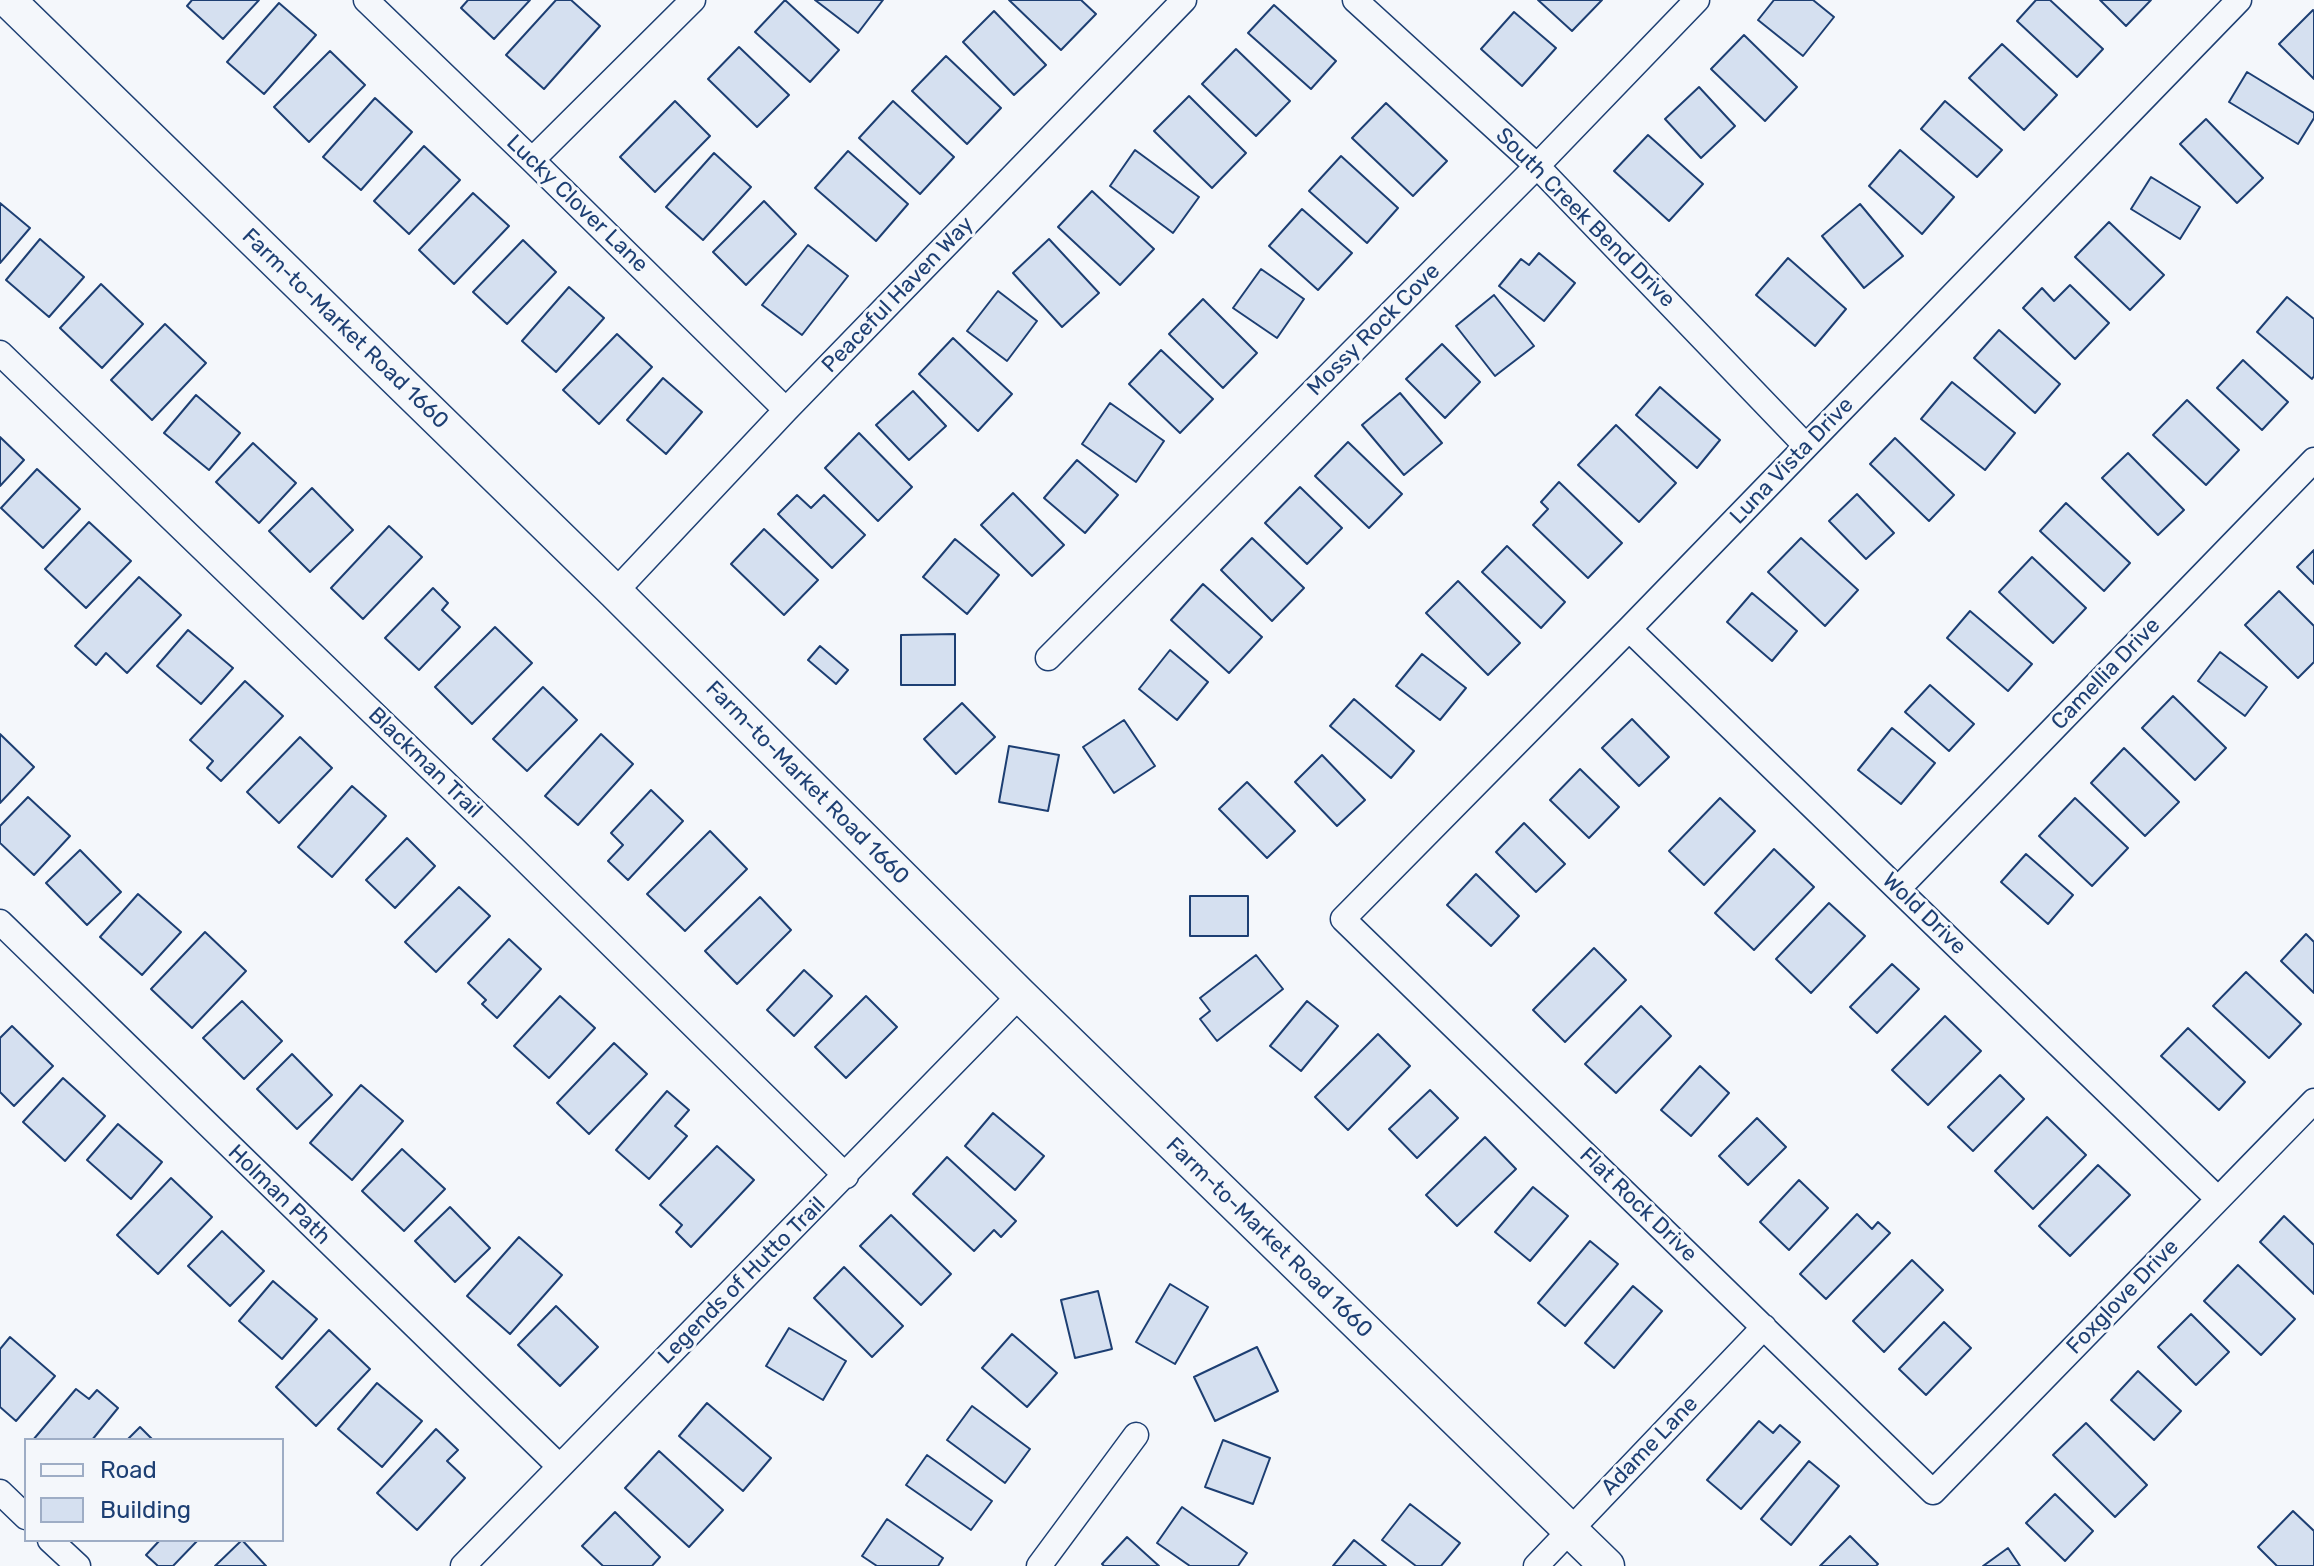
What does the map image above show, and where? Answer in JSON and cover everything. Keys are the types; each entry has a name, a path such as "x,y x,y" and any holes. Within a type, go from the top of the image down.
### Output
{"main road":[{"name":"Farm-to-Market Road 1660","path":"8,0 615,592 1020,995 1607,1566"}],"street":[{"name":"Lucky Clover Lane","path":"366,0 786,410"},
{"path":"532,160 693,0"},
{"name":"Peaceful Haven Way","path":"615,592 786,410 1184,0"},
{"name":"South Creek Bend Drive","path":"1355,0 1537,166 1806,446"},
{"name":"Mossy Rock Cove","path":"1048,658 1537,166 1697,0"},
{"name":"Luna Vista Drive","path":"1343,919 2239,0"},
{"name":"Blackman Trail","path":"0,353 514,849 846,1176"},
{"name":"Camellia Drive","path":"1898,889 2314,460"},
{"name":"Wold Drive","path":"1629,629 2218,1199"},
{"name":"Flat Rock Drive","path":"1343,919 1933,1492"},
{"name":"Holman Path","path":"0,922 559,1466"},
{"name":"Legends of Hutto Trail","path":"463,1566 1020,995"},
{"name":"Foxglove Drive","path":"1933,1492 2314,1101"},
{"name":"Adame Lane","path":"1536,1566 1764,1327"},
{"path":"1039,1566 1136,1435"},
{"path":"0,1492 24,1515"},
{"path":"52,1542 78,1566"}],"building":[{"path":"192,0 259,0 223,39 187,6"},
{"path":"468,0 530,0 494,39 461,8"},
{"path":"556,0 571,0 600,26 544,89 506,55"},
{"path":"785,0 839,50 810,82 755,32"},
{"path":"815,0 883,0 858,33"},
{"path":"1009,0 1081,0 1096,14 1061,50"},
{"path":"1538,0 1602,0 1572,31"},
{"path":"1774,0 1813,0 1834,17 1803,56 1758,20"},
{"path":"2036,0 2050,0 2103,49 2077,77 2017,21"},
{"path":"2100,0 2151,0 2126,26"},
{"path":"279,3 316,35 264,94 227,62"},
{"path":"1274,5 1336,61 1311,89 1248,33"},
{"path":"994,11 1046,65 1014,95 963,42"},
{"path":"2314,11 2314,79 2279,44"},
{"path":"1514,12 1556,48 1522,86 1481,49"},
{"path":"1744,35 1797,87 1765,121 1711,69"},
{"path":"2002,44 2057,95 2024,130 1969,78"},
{"path":"739,47 789,95 757,127 708,79"},
{"path":"1236,49 1290,101 1256,136 1202,84"},
{"path":"330,51 365,85 309,142 274,107"},
{"path":"946,56 1001,108 967,144 912,91"},
{"path":"2247,72 2314,113 2298,144 2229,102"},
{"path":"1699,87 1735,126 1701,158 1665,119"},
{"path":"1189,96 1246,153 1212,188 1154,131"},
{"path":"375,98 412,132 361,190 323,157"},
{"path":"675,101 710,136 655,192 620,157"},
{"path":"893,101 954,157 920,194 859,138"},
{"path":"1945,101 2002,150 1977,177 1921,129"},
{"path":"1386,103 1447,161 1413,196 1352,138"},
{"path":"2206,119 2263,178 2237,203 2180,144"},
{"path":"1648,135 1703,184 1669,221 1614,171"},
{"path":"424,146 460,180 409,234 374,201"},
{"path":"1135,150 1199,197 1173,233 1110,186"},
{"path":"1900,150 1954,197 1922,234 1869,186"},
{"path":"848,151 908,204 876,241 815,188"},
{"path":"714,153 751,187 703,240 666,207"},
{"path":"1341,156 1398,208 1367,243 1309,191"},
{"path":"2151,177 2200,207 2180,239 2131,209"},
{"path":"1092,191 1154,249 1120,285 1058,227"},
{"path":"473,193 509,226 454,284 419,250"},
{"path":"764,201 796,234 746,285 713,252"},
{"path":"0,203 30,228 0,263"},
{"path":"1860,204 1903,256 1864,288 1822,236"},
{"path":"1302,209 1352,253 1318,290 1269,246"},
{"path":"2109,222 2164,275 2130,310 2075,257"},
{"path":"40,239 84,277 49,317 6,280"},
{"path":"1049,239 1099,293 1062,327 1013,273"},
{"path":"523,240 556,272 507,324 473,292"},
{"path":"808,245 848,276 802,335 762,305"},
{"path":"1539,253 1575,283 1544,321 1499,286 1521,259 1529,265"},
{"path":"1788,258 1846,309 1815,346 1756,295"},
{"path":"1261,269 1304,299 1277,338 1233,308"},
{"path":"101,284 143,324 102,368 60,328"},
{"path":"2070,285 2109,323 2075,359 2023,308 2042,288 2054,301"},
{"path":"569,287 604,318 556,372 522,341"},
{"path":"998,291 1037,321 1007,361 967,331"},
{"path":"1494,295 1534,346 1495,376 1456,326"},
{"path":"2287,297 2314,319 2312,379 2257,332"},
{"path":"1203,299 1257,353 1223,388 1169,334"},
{"path":"165,324 206,363 152,420 111,380"},
{"path":"1999,330 2060,384 2035,413 1974,358"},
{"path":"617,334 652,367 599,424 563,390"},
{"path":"953,338 1012,394 978,431 919,374"},
{"path":"1442,344 1480,382 1445,418 1406,379"},
{"path":"1161,350 1213,399 1180,433 1129,384"},
{"path":"2243,360 2288,402 2262,430 2217,388"},
{"path":"663,378 702,412 666,454 627,420"},
{"path":"1952,382 2015,433 1985,470 1921,419"},
{"path":"1660,387 1720,440 1697,468 1636,415"},
{"path":"913,391 946,426 909,460 876,425"},
{"path":"1400,393 1442,443 1404,475 1362,425"},
{"path":"196,395 240,433 209,470 164,433"},
{"path":"2187,400 2239,450 2206,485 2153,435"},
{"path":"1110,403 1164,441 1136,482 1082,444"},
{"path":"1616,425 1676,483 1639,522 1578,465"},
{"path":"859,433 912,487 878,521 825,468"},
{"path":"0,437 24,460 0,486"},
{"path":"1895,438 1954,495 1929,521 1870,464"},
{"path":"1348,442 1402,494 1369,528 1315,476"},
{"path":"253,443 296,483 259,523 216,482"},
{"path":"2128,453 2184,510 2158,535 2102,478"},
{"path":"1077,460 1118,495 1085,533 1044,498"},
{"path":"37,469 80,509 43,548 1,508"},
{"path":"1559,482 1622,543 1588,578 1533,525 1548,509 1541,502"},
{"path":"1300,487 1342,528 1307,564 1265,523"},
{"path":"312,488 353,530 310,572 269,531"},
{"path":"1013,493 1064,545 1032,576 981,525"},
{"path":"1857,494 1894,533 1866,559 1829,521"},
{"path":"797,495 811,508 824,495 865,535 832,568 778,514"},
{"path":"2066,503 2130,563 2104,591 2040,531"},
{"path":"89,522 131,561 86,608 45,569"},
{"path":"389,526 422,557 363,619 331,588"},
{"path":"764,529 818,580 784,615 731,564"},
{"path":"1252,538 1304,588 1272,621 1221,570"},
{"path":"1801,538 1858,590 1825,626 1768,572"},
{"path":"955,539 999,575 967,614 923,577"},
{"path":"1507,546 1565,602 1541,628 1482,572"},
{"path":"2314,550 2314,584 2297,567"},
{"path":"2032,557 2086,608 2053,643 1999,592"},
{"path":"139,577 181,615 127,673 106,653 96,665 75,646"},
{"path":"1458,581 1520,643 1488,675 1426,613"},
{"path":"1203,584 1262,637 1229,673 1171,620"},
{"path":"433,588 448,603 442,610 460,627 419,670 385,638"},
{"path":"2279,591 2314,626 2314,662 2298,678 2245,625"},
{"path":"1752,593 1797,631 1772,661 1727,622"},
{"path":"1970,611 2032,664 2008,691 1947,638"},
{"path":"495,627 532,663 472,724 435,687"},
{"path":"188,630 233,668 201,704 157,666"},
{"path":"955,634 955,685 901,685 901,635"},
{"path":"820,646 848,670 836,684 808,660"},
{"path":"1170,650 1208,682 1177,720 1139,689"},
{"path":"2220,652 2267,687 2245,716 2198,681"},
{"path":"1422,654 1466,688 1440,720 1396,686"},
{"path":"245,681 283,716 221,781 207,768 213,761 190,740"},
{"path":"1930,685 1974,724 1949,751 1905,712"},
{"path":"543,687 577,720 527,771 493,739"},
{"path":"2173,696 2226,748 2195,780 2142,728"},
{"path":"1354,699 1414,751 1391,778 1330,726"},
{"path":"962,703 995,737 956,774 924,739"},
{"path":"1632,719 1669,757 1639,786 1602,748"},
{"path":"1124,720 1155,766 1114,793 1083,747"},
{"path":"1892,728 1935,763 1901,804 1858,770"},
{"path":"0,734 34,767 0,803"},
{"path":"601,734 633,764 578,825 545,796"},
{"path":"300,737 332,768 279,823 247,792"},
{"path":"1009,746 1059,755 1048,811 999,802"},
{"path":"2124,748 2179,802 2145,836 2091,783"},
{"path":"1322,755 1365,800 1337,826 1295,782"},
{"path":"1580,769 1619,807 1589,838 1550,800"},
{"path":"1247,782 1295,831 1267,858 1219,809"},
{"path":"352,786 386,816 332,877 298,847"},
{"path":"651,790 683,821 628,880 608,861 623,845 611,833"},
{"path":"28,797 70,836 34,875 0,843 0,826"},
{"path":"1720,798 1755,831 1704,885 1669,851"},
{"path":"2075,798 2128,848 2092,886 2039,836"},
{"path":"1524,823 1565,864 1536,892 1496,852"},
{"path":"710,831 747,869 685,931 647,894"},
{"path":"407,838 435,866 395,908 366,880"},
{"path":"1774,849 1814,887 1754,950 1715,913"},
{"path":"80,850 121,892 87,925 46,883"},
{"path":"2026,854 2073,895 2048,924 2001,882"},
{"path":"1476,874 1519,916 1491,946 1447,905"},
{"path":"459,887 490,916 436,972 405,942"},
{"path":"138,894 181,932 142,975 100,937"},
{"path":"1190,896 1248,896 1248,936 1190,936"},
{"path":"760,897 791,930 737,984 705,951"},
{"path":"1829,903 1865,936 1811,993 1776,959"},
{"path":"205,932 246,971 192,1028 151,989"},
{"path":"2306,934 2314,942 2314,993 2281,961"},
{"path":"509,939 541,969 497,1018 482,1004 486,1000 468,983"},
{"path":"1594,948 1626,980 1565,1042 1533,1010"},
{"path":"1256,955 1283,989 1217,1041 1200,1019 1210,1011 1200,998"},
{"path":"1892,964 1919,989 1877,1033 1850,1007"},
{"path":"804,970 832,996 794,1036 767,1010"},
{"path":"2246,972 2301,1024 2269,1058 2213,1006"},
{"path":"560,996 595,1028 549,1078 514,1046"},
{"path":"866,996 897,1027 846,1078 815,1047"},
{"path":"242,1001 282,1041 244,1079 203,1038"},
{"path":"1307,1001 1338,1026 1301,1071 1270,1046"},
{"path":"1641,1006 1671,1036 1616,1093 1585,1064"},
{"path":"1945,1016 1981,1051 1928,1105 1892,1070"},
{"path":"12,1026 53,1066 14,1106 0,1092 0,1038"},
{"path":"2188,1028 2245,1082 2219,1110 2161,1056"},
{"path":"1378,1034 1410,1066 1348,1130 1315,1097"},
{"path":"614,1043 647,1074 589,1134 557,1103"},
{"path":"292,1054 332,1095 297,1129 257,1089"},
{"path":"1700,1066 1729,1093 1691,1136 1661,1110"},
{"path":"2000,1075 2024,1099 1973,1151 1948,1127"},
{"path":"63,1078 105,1116 65,1161 23,1122"},
{"path":"361,1085 403,1121 352,1180 310,1143"},
{"path":"1430,1090 1458,1118 1417,1158 1389,1129"},
{"path":"667,1091 689,1110 675,1126 687,1136 649,1179 616,1150"},
{"path":"993,1113 1044,1156 1015,1190 965,1146"},
{"path":"2047,1117 2086,1155 2033,1209 1995,1171"},
{"path":"1757,1118 1786,1147 1748,1185 1719,1156"},
{"path":"118,1124 162,1162 131,1199 87,1160"},
{"path":"1485,1137 1516,1169 1457,1226 1426,1195"},
{"path":"717,1146 754,1180 691,1247 676,1232 682,1225 660,1205"},
{"path":"402,1149 445,1189 404,1231 362,1191"},
{"path":"947,1157 1016,1221 1001,1237 994,1230 974,1251 913,1194"},
{"path":"2098,1165 2130,1195 2070,1256 2039,1226"},
{"path":"171,1178 212,1217 158,1274 117,1235"},
{"path":"1799,1180 1828,1208 1789,1250 1760,1222"},
{"path":"1533,1187 1568,1216 1530,1261 1495,1232"},
{"path":"450,1207 490,1248 455,1282 415,1241"},
{"path":"1857,1214 1872,1229 1878,1222 1890,1233 1826,1299 1800,1274"},
{"path":"891,1215 951,1274 921,1305 860,1246"},
{"path":"2284,1216 2314,1245 2314,1294 2260,1242"},
{"path":"222,1231 264,1271 230,1306 188,1266"},
{"path":"519,1237 562,1275 510,1334 467,1296"},
{"path":"1590,1241 1618,1264 1565,1326 1538,1303"},
{"path":"1912,1260 1943,1290 1884,1352 1853,1321"},
{"path":"2238,1265 2295,1319 2261,1355 2204,1301"},
{"path":"844,1267 903,1326 872,1357 814,1298"},
{"path":"273,1281 317,1319 282,1359 239,1321"},
{"path":"1170,1284 1208,1307 1175,1364 1136,1342"},
{"path":"1633,1286 1662,1311 1614,1368 1585,1343"},
{"path":"1098,1291 1112,1349 1075,1358 1061,1300"},
{"path":"556,1306 598,1347 560,1386 518,1345"},
{"path":"2191,1314 2229,1352 2196,1385 2158,1347"},
{"path":"1944,1322 1971,1348 1926,1395 1899,1369"},
{"path":"789,1328 846,1361 823,1400 766,1366"},
{"path":"329,1330 370,1369 316,1426 276,1387"},
{"path":"1012,1334 1057,1373 1027,1407 982,1368"},
{"path":"10,1337 55,1376 16,1421 0,1407 0,1349"},
{"path":"1257,1347 1278,1391 1215,1421 1194,1377"},
{"path":"2138,1371 2181,1411 2154,1440 2111,1400"},
{"path":"377,1383 422,1421 382,1467 338,1429"},
{"path":"76,1389 89,1399 97,1390 118,1408 94,1438 35,1438"},
{"path":"707,1403 771,1458 743,1491 679,1436"},
{"path":"972,1406 1030,1449 1005,1483 947,1440"},
{"path":"1759,1421 1773,1433 1780,1425 1800,1442 1741,1509 1707,1480"},
{"path":"2086,1423 2147,1485 2115,1517 2053,1455"},
{"path":"140,1427 151,1438 129,1438"},
{"path":"436,1429 458,1450 447,1461 465,1478 417,1530 377,1493"},
{"path":"1223,1440 1270,1458 1253,1504 1205,1487"},
{"path":"659,1451 723,1510 689,1547 625,1488"},
{"path":"927,1455 992,1501 971,1530 906,1485"},
{"path":"1809,1461 1839,1486 1791,1545 1761,1519"},
{"path":"2055,1494 2093,1531 2065,1561 2026,1523"},
{"path":"1410,1504 1460,1543 1441,1566 1416,1566 1382,1540"},
{"path":"1182,1507 1247,1553 1238,1566 1190,1566 1157,1543"},
{"path":"2293,1511 2314,1531 2314,1566 2277,1566 2258,1547"},
{"path":"615,1512 660,1557 652,1566 603,1566 582,1546"},
{"path":"887,1519 943,1558 938,1566 877,1566 862,1556"},
{"path":"1850,1536 1878,1564 1876,1566 1820,1566"},
{"path":"1127,1537 1159,1566 1104,1566 1102,1564"},
{"path":"1354,1540 1386,1566 1333,1566"},
{"path":"158,1542 196,1542 173,1566 158,1566 146,1555"},
{"path":"240,1542 244,1542 266,1566 215,1566"},
{"path":"2008,1548 2020,1566 1983,1566"}]}
